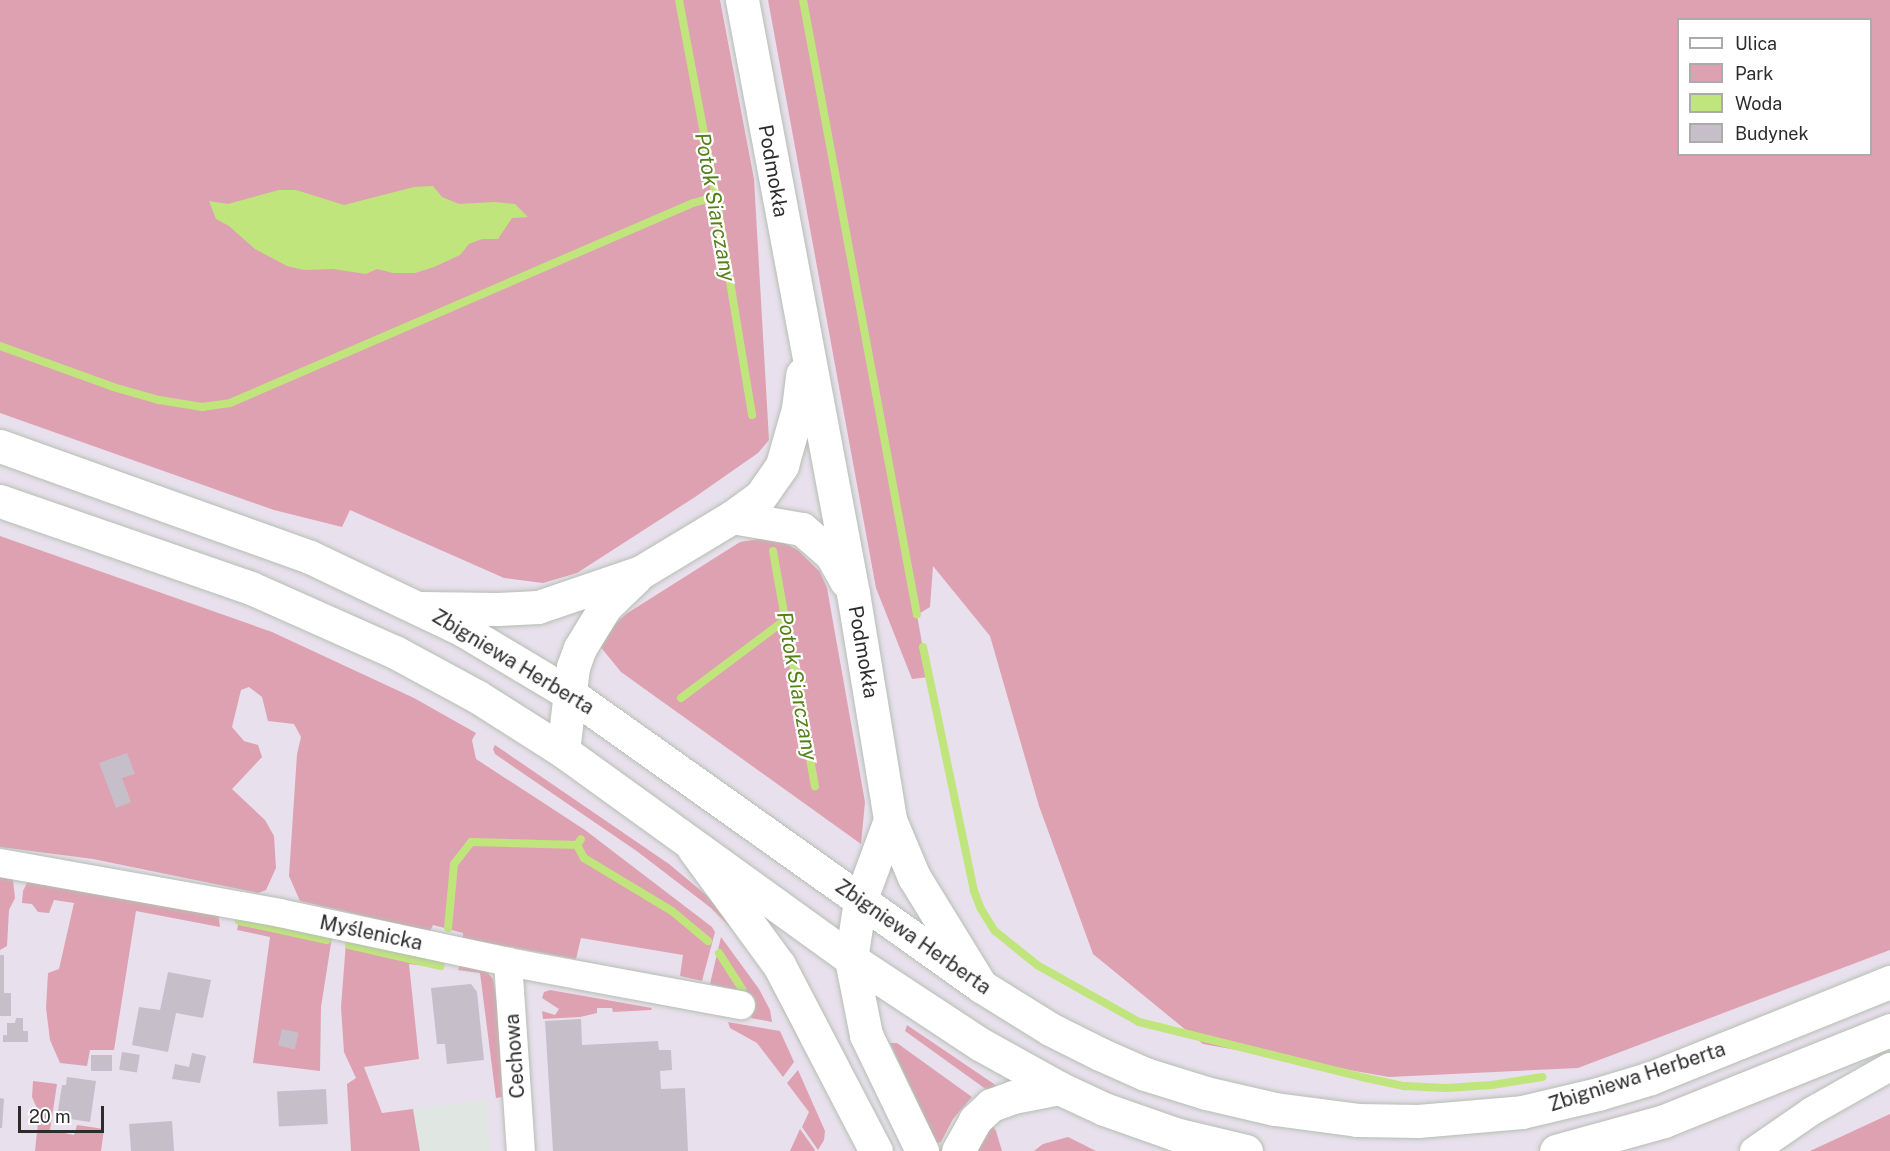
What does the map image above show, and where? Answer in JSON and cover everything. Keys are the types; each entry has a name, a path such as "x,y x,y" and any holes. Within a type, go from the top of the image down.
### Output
{"main road":[{"name":"Podmokła","path":"742,0 853,593 890,820 860,901 851,959 866,1035 922,1151"},
{"name":"Podmokła","path":"421,608 538,607 641,572 732,517 760,497 782,465 798,409 805,342"},
{"name":"Zbigniewa Herberta","path":"0,446 267,540 348,573 421,608 516,660 570,694 981,986 1050,1029 1100,1054 1164,1080 1275,1109 1331,1118 1386,1122 1479,1118 1522,1112 1598,1094 1725,1050 1890,982"},
{"path":"0,501 251,588 336,624 452,682 563,751 851,959 980,1044 1059,1088 1139,1122 1201,1141 1246,1151"},
{"path":"732,517 802,529 831,554 853,593"},
{"path":"563,751 573,667 592,625 605,607 641,572"},
{"path":"890,820 914,877 981,986"},
{"path":"686,838 779,965 873,1150"},
{"path":"1556,1151 1664,1121 1890,1030"},
{"path":"958,1151 975,1120 991,1105 1013,1097 1059,1088"}],"street":[{"name":"Myślenicka","path":"0,863 280,913 508,962 741,1005"},
{"name":"Cechowa","path":"508,962 521,1151"},
{"path":"1754,1151 1812,1111 1890,1067"}],"shaded area":[{"path":"487,1099 490,1151 420,1151 413,1109"}],"green space":[{"path":"0,0 720,0 754,179 769,440 758,453 695,497 577,573 543,583 504,578 350,510 342,527 274,510 0,413"},
{"path":"768,0 1890,0 1890,950 1578,1068 1389,1077 1203,1044 1093,954 1039,806 990,636 933,566 930,607 917,615 928,677 912,679 876,588"},
{"path":"0,536 272,632 414,698 476,733 472,740 476,759 585,830 712,927 715,932 702,981 680,976 683,955 581,938 576,959 463,938 463,933 433,925 430,931 300,901 289,876 297,754 301,737 294,724 268,721 262,697 249,687 241,690 232,727 244,741 258,745 262,757 232,789 265,820 274,836 276,868 266,890 258,893 93,859 0,847"},
{"path":"765,538 776,539 798,550 820,572 827,588 865,802 861,844 621,672 599,645 609,629 626,614 740,542"},
{"path":"495,745 669,864 723,909 743,928 763,957 808,1039 800,1042 763,970 731,928 711,908 638,852 495,754 493,749"},
{"path":"0,871 13,880 15,898 9,910 7,946 0,950"},
{"path":"30,877 218,912 220,927 136,911 114,1050 90,1050 87,1066 60,1063 50,1040 46,1008 48,973 59,969 74,903 54,900 49,913 38,912 32,904 22,903 23,891"},
{"path":"240,916 332,937 321,1007 320,1071 253,1063 270,937 237,930"},
{"path":"721,937 759,989 770,1010 772,1022 751,1018 753,1006 743,991 710,984"},
{"path":"346,942 433,959 435,967 409,964 419,1059 364,1067 382,1113 413,1109 420,1151 351,1151 347,1084 356,1078 344,1052 341,1007"},
{"path":"461,963 483,967 493,979 499,1014 502,1097 496,1098 480,973 458,970"},
{"path":"550,990 652,1008 651,1010 613,1012 612,1008 597,1008 597,1013 580,1017 543,1019 542,1011 555,1015 559,1009 542,998 544,992"},
{"path":"728,1022 780,1031 794,1062 783,1077 757,1043 730,1028"},
{"path":"907,1025 997,1087 987,1090 905,1031"},
{"path":"890,1043 897,1043 972,1097 953,1119 941,1142 937,1143"},
{"path":"798,1070 825,1131 824,1140 818,1150 802,1127 809,1112 787,1083"},
{"path":"33,1081 57,1084 50,1130 74,1135 77,1125 104,1129 101,1151 35,1151 39,1113 32,1097"},
{"path":"1890,1114 1890,1151 1810,1151"},
{"path":"988,1118 996,1131 1002,1151 968,1151"},
{"path":"800,1129 815,1150 814,1151 790,1151"},
{"path":"1068,1137 1096,1151 1034,1151 1043,1144"}],"water":[{"path":"433,186 442,197 459,204 494,202 515,204 528,217 512,218 498,239 482,239 469,244 460,255 434,267 415,273 393,273 377,269 366,274 333,269 304,270 287,266 255,249 229,226 216,219 209,201 228,204 279,190 296,190 344,205 414,187"}],"building":[{"path":"127,753 135,774 122,778 131,802 116,808 99,763"},
{"path":"0,955 4,955 4,993 11,993 11,1016 0,1016"},
{"path":"168,972 211,980 203,1018 176,1013 168,1052 132,1045 139,1007 160,1010"},
{"path":"471,984 477,992 484,1060 447,1064 445,1044 437,1044 431,988"},
{"path":"16,1018 23,1018 23,1031 28,1031 28,1042 3,1042 3,1035 7,1035 7,1023 15,1023"},
{"path":"581,1019 582,1045 658,1041 659,1050 671,1050 672,1070 660,1071 661,1089 685,1088 688,1151 553,1151 545,1021"},
{"path":"282,1029 299,1033 295,1049 278,1046"},
{"path":"122,1052 140,1055 137,1073 119,1070"},
{"path":"192,1053 206,1056 200,1083 172,1079 175,1064 189,1067"},
{"path":"91,1055 112,1055 112,1071 91,1071"},
{"path":"67,1077 96,1081 90,1122 57,1117 62,1085 66,1085"},
{"path":"326,1089 328,1124 279,1127 277,1092"},
{"path":"0,1098 4,1099 2,1128 0,1128"},
{"path":"172,1121 174,1151 131,1151 129,1124"}],"waterway":[{"name":"Potok Siarczany","path":"679,0 716,197 752,415"},
{"path":"803,0 917,615"},
{"path":"0,346 113,387 159,400 202,407 230,403 693,203 716,197"},
{"name":"Potok Siarczany","path":"773,551 815,786"},
{"path":"681,698 785,620"},
{"path":"923,647 974,891 981,909 995,931 1037,965 1139,1022 1366,1078 1405,1086 1446,1088 1492,1085 1542,1077"},
{"path":"448,928 454,864 471,842 577,845 581,839"},
{"path":"577,845 584,858 672,911 708,941"},
{"path":"239,921 327,940"},
{"path":"349,945 441,966"},
{"path":"719,953 742,989"}]}
